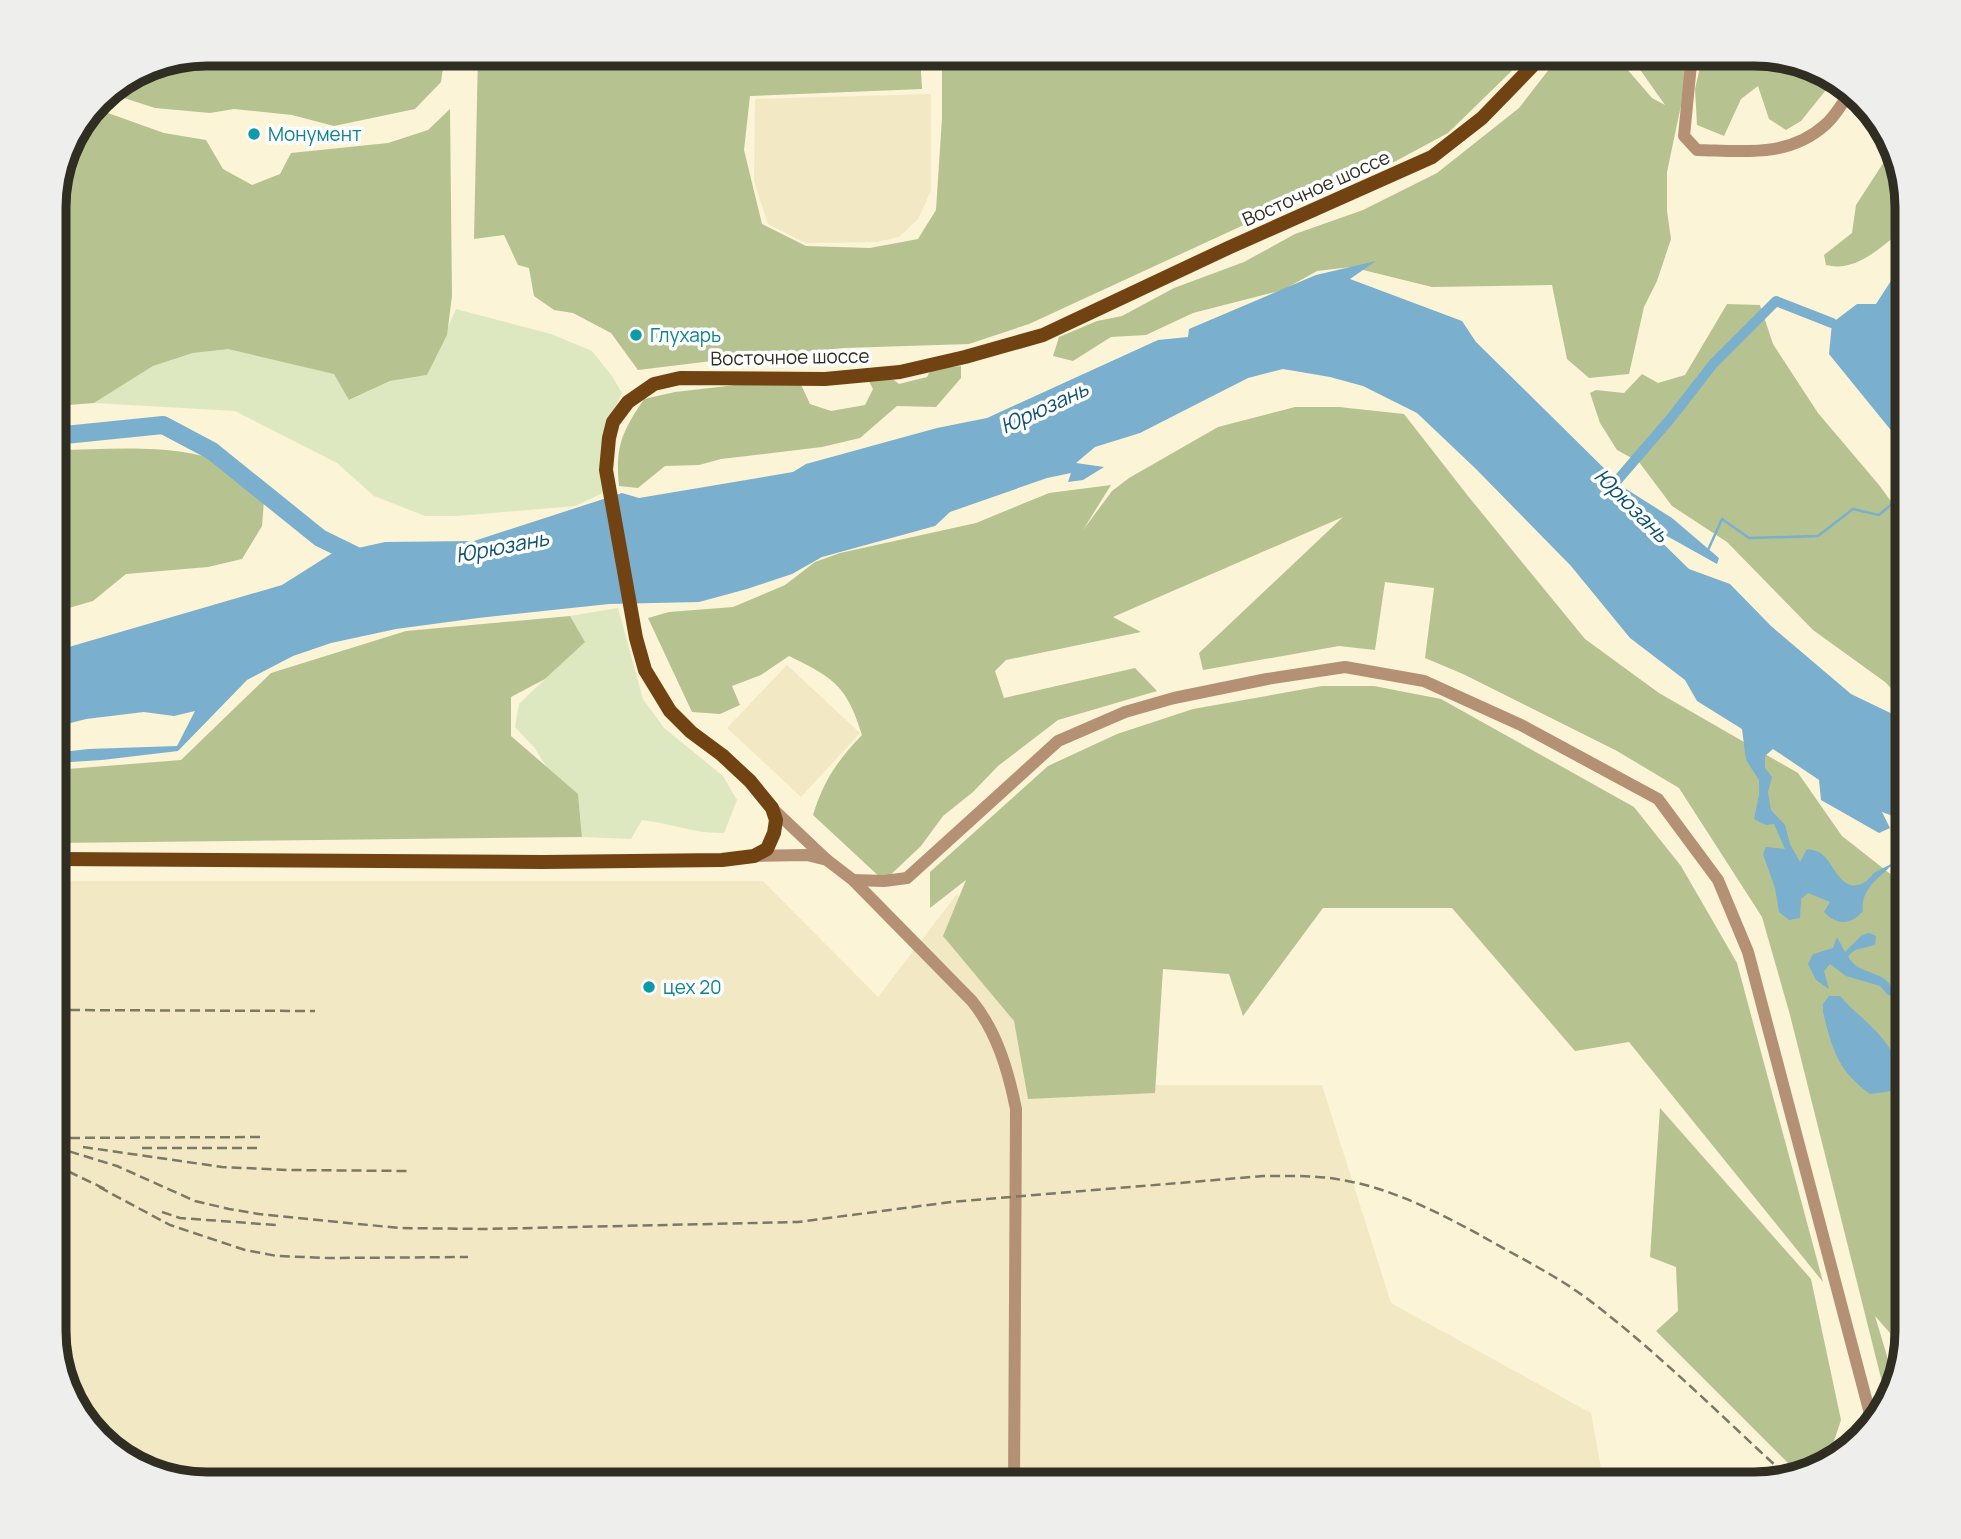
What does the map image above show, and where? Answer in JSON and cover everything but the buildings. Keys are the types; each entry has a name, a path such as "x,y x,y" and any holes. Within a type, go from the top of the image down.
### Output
{"main road":[{"name":"Восточное шоссе","path":"772,808 750,781 670,711 645,670 636,638 606,470 613,422 628,402 654,384 680,378 825,379 900,372 1043,335 1432,158 1482,118 1532,66"},
{"path":"67,859 543,862 722,860 754,856 767,849 776,820 772,808"}],"street":[{"path":"1691,66 1684,136 1697,150 1763,150 1798,144 1827,124 1844,101"},
{"path":"853,880 884,881 907,878 1058,741 1125,712 1174,698 1267,679 1345,667 1424,681 1521,725 1658,799 1718,880 1748,952 1869,1411"},
{"name":"Восточное шоссе","path":"772,808 827,860 853,880 972,1001 985,1017 1008,1071 1016,1109 1014,1472"},
{"path":"754,856 807,855 827,860"}],"shaded area":[{"path":"931,94 931,191 918,219 899,237 877,242 805,243 768,224 754,181 755,99"},
{"path":"787,665 860,733 801,797 727,728"},
{"path":"67,881 763,881 878,997 957,894 1080,1085 1322,1085 1391,1303 1591,1413 1602,1472 207,1472 162,1465 129,1449 101,1425 77,1386 69,1359"}],"green space":[{"path":"1517,66 1448,133 1396,161 1298,200 1029,324 969,344 844,348 638,370 611,333 573,313 554,310 534,296 529,268 518,265 504,235 474,239 478,67 921,67 922,89 750,96 744,150 762,224 806,246 870,248 918,239 936,210 942,118 942,67"},
{"path":"1552,66 1624,66 1652,98 1665,105 1638,66 1685,66 1683,96 1667,172 1667,211 1671,239 1657,281 1644,307 1629,374 1589,378 1567,359 1552,285 1432,287 1351,267 1317,271 1283,290 1193,313 1146,335 1111,337 1073,361 1053,356 1059,337 1097,321 1122,316 1174,288 1244,262 1295,234 1363,210 1437,173 1519,108"},
{"path":"1700,66 1781,69 1828,88 1801,121 1786,130 1769,119 1758,86 1741,99 1724,136 1697,125 1695,89"},
{"path":"198,67 443,67 441,82 415,109 334,126 292,115 234,109 210,113 155,108 121,97 153,77"},
{"path":"450,109 452,296 447,335 427,375 390,381 349,400 334,374 228,349 193,353 153,366 94,403 67,405 67,198 77,153 90,129 105,112 164,133 206,140 223,169 252,185 280,174 291,153 388,143 428,130"},
{"path":"1886,159 1893,189 1895,236 1859,261 1849,265 1826,265 1824,255 1852,233 1856,205"},
{"path":"1727,304 1760,305 1773,344 1818,413 1895,507 1895,692 1813,630 1727,542 1672,506 1639,462 1617,450 1600,423 1590,393 1596,390 1624,393 1642,374 1658,383 1685,375"},
{"path":"456,309 551,334 592,351 622,393 614,410 605,492 575,506 457,516 425,516 374,496 337,463 235,411 94,403 153,366 193,353 228,348 335,374 350,400 390,381 427,375"},
{"path":"961,366 961,378 936,407 897,406 860,438 822,447 721,459 699,465 665,466 638,488 619,486 619,450 625,430 644,399 675,392 798,378 810,404 831,411 865,405 873,389 866,376 885,373 899,384 927,377 931,369"},
{"path":"1295,407 1339,407 1404,414 1585,639 1659,693 1798,773 1842,836 1895,878 1895,1332 1894,1338 1875,1316 1890,1367 1883,1387 1790,1015 1762,917 1679,788 1617,751 1463,674 1425,658 1434,588 1385,582 1375,650 1339,646 1203,670 1199,653 1343,517 1113,617 1141,632 1006,660 995,671 1004,698 1135,668 1157,691 1058,720 998,766 973,792 943,816 921,846 884,881 813,815 832,772 862,735 851,705 837,685 789,656 761,675 732,686 740,705 720,714 692,712 648,618 669,612 733,607 785,585 815,562 840,553 976,523 1049,493 1111,485 1083,530 1112,491 1129,478 1218,427"},
{"path":"148,449 194,454 238,469 265,488 262,526 242,559 208,567 126,574 93,601 67,609 67,450"},
{"path":"618,608 643,699 664,728 723,776 737,800 724,833 703,832 642,820 631,839 582,837 578,794 549,771 534,747 515,727 519,704 584,642 570,616"},
{"path":"570,616 585,642 545,679 511,697 511,736 578,794 582,837 67,843 67,769 181,760 271,673 406,631"},
{"path":"1322,686 1374,686 1441,699 1634,807 1681,866 1737,963 1823,1282 1629,1042 1575,1051 1452,908 1323,908 1243,1016 1229,974 1163,969 1155,1093 1028,1099 1014,1021 943,936 966,880 930,908 930,872 1048,766 1117,734 1193,709"},
{"path":"1660,1108 1811,1279 1841,1420 1831,1449 1792,1467 1656,1331 1678,1311 1676,1267 1650,1257"}],"water":[{"name":"Юрюзань","path":"1376,261 1350,279 1462,321 1476,342 1623,487 1672,518 1719,558 1717,564 1640,521 1689,569 1730,584 1771,626 1851,694 1895,715 1895,817 1882,812 1890,828 1879,833 1821,800 1819,780 1773,749 1765,756 1765,768 1772,777 1768,792 1771,810 1785,825 1790,844 1800,862 1807,849 1818,852 1827,859 1843,881 1854,885 1867,881 1874,873 1895,862 1868,889 1863,911 1858,916 1844,922 1834,920 1824,912 1830,902 1808,893 1801,899 1800,918 1789,920 1779,912 1775,888 1763,854 1766,847 1785,849 1774,824 1766,825 1754,819 1759,780 1746,760 1742,729 1697,701 1685,680 1630,638 1571,566 1476,469 1417,413 1363,386 1283,369 1248,378 1140,433 1095,447 1076,463 1104,467 1083,480 1068,482 1071,473 1047,478 950,512 935,526 822,557 792,574 747,589 699,602 609,604 478,618 396,629 331,643 293,656 247,680 178,751 67,762 67,752 177,746 195,711 174,716 144,712 67,724 67,648 282,585 331,554 385,542 474,541 622,493 639,498 793,472 806,464 937,428 987,418 1158,340 1188,337 1189,329 1316,275"},
{"path":"1895,275 1895,435 1829,354 1832,323 1857,304 1876,304"},
{"path":"1869,933 1876,936 1875,945 1855,950 1848,956 1857,966 1895,987 1895,997 1888,995 1880,986 1846,976 1830,964 1824,971 1829,989 1816,980 1808,964 1813,954 1833,948 1837,937 1845,952 1862,935"},
{"path":"1829,996 1840,996 1882,1039 1895,1061 1895,1083 1892,1091 1870,1094 1850,1077 1833,1048 1823,1004"}],"waterway":[{"name":"Юрюзань","path":"1609,490 1713,364 1776,301 1832,323"},
{"path":"67,435 163,425 212,451 320,538 367,561"},
{"path":"1708,550 1722,519 1749,538 1818,536 1853,509 1879,515 1895,501"}],"railway":[{"path":"67,1010 315,1011"},
{"path":"67,1138 262,1137"},
{"path":"83,1147 222,1167 409,1171"},
{"path":"142,1148 262,1148"},
{"path":"67,1151 117,1166 195,1201 229,1209 399,1228 484,1229 798,1222 951,1202 1263,1176 1342,1180 1396,1195 1430,1210 1480,1235 1576,1291 1666,1364 1780,1470"},
{"path":"67,1171 107,1190"},
{"path":"99,1187 170,1225 245,1250 277,1256 328,1258 468,1257"},
{"path":"162,1212 180,1218 276,1225"}],"place":[{"name":"Монумент","path":"254,134"},
{"name":"Глухарь","path":"636,335"},
{"name":"цех 20","path":"649,987"}]}
